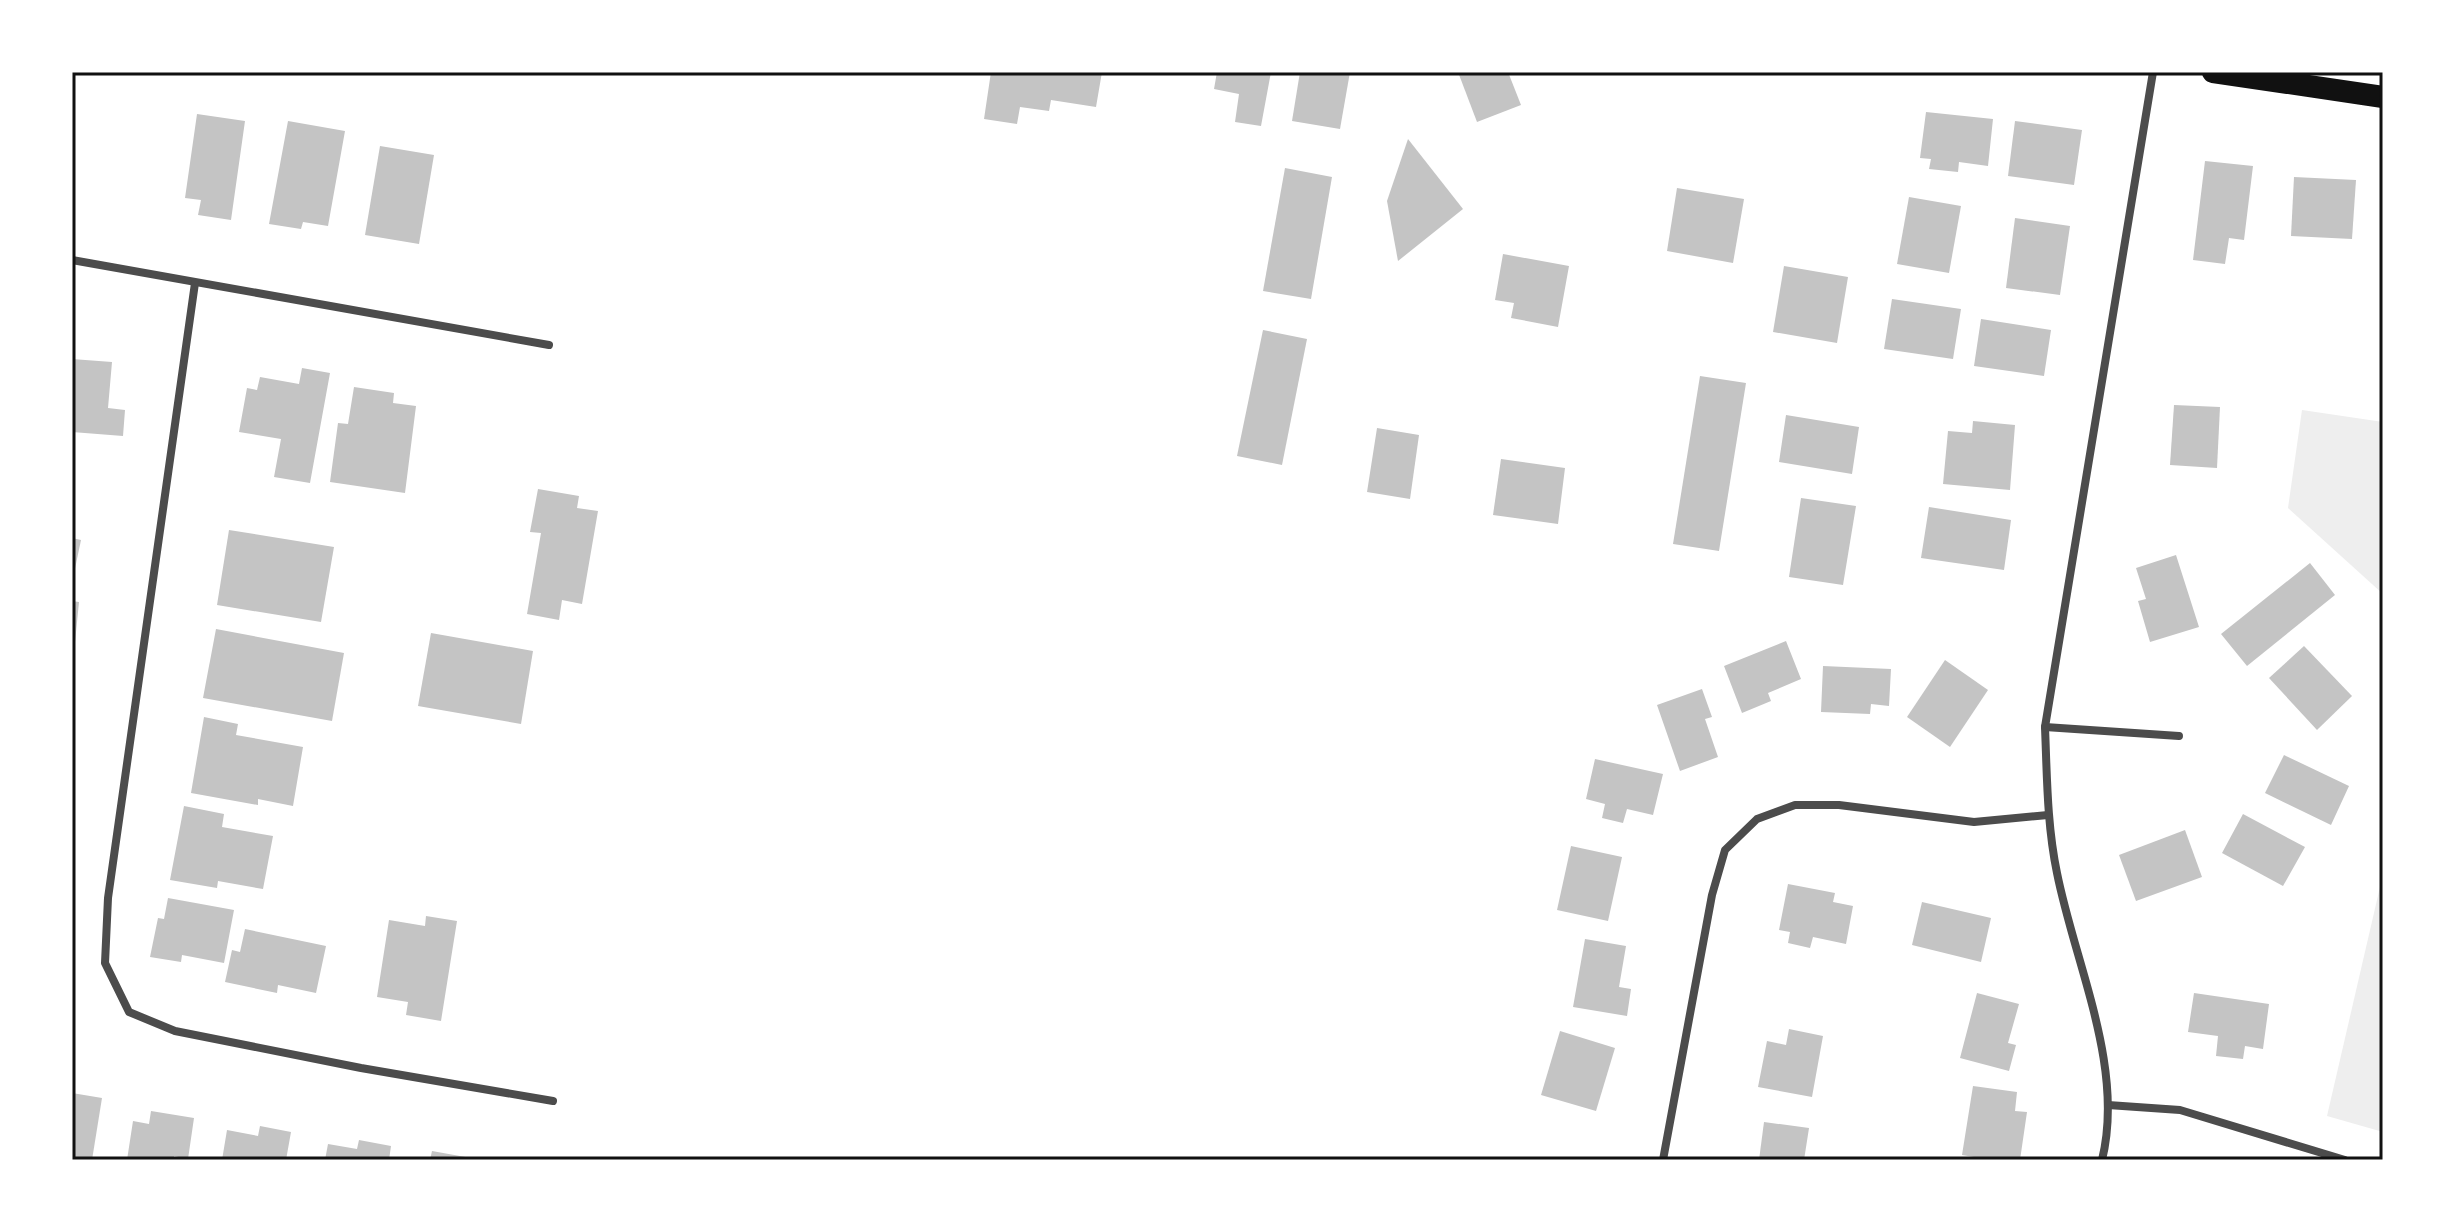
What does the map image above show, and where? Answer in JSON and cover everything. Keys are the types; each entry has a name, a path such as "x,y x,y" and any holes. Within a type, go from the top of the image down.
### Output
{"highway":[{"path":"2213,72 2383,97"}],"street":[{"path":"2102,1160 2108,1105 2103,1053 2057,873 2048,815 2045,727 2153,72"},
{"path":"72,260 549,345"},
{"path":"195,283 108,898 105,963 129,1012 175,1031 361,1068 553,1101"},
{"path":"2045,727 2179,736"},
{"path":"1663,1160 1712,895 1725,850 1757,819 1795,805 1839,805 1974,822 2048,815"},
{"path":"2108,1105 2180,1110 2345,1160"}],"shaded area":[{"path":"2302,410 2383,422 2383,594 2288,508"},
{"path":"2383,874 2383,1132 2327,1116"}],"building":[{"path":"991,72 1102,72 1096,107 1051,100 1049,111 1020,107 1017,124 984,119"},
{"path":"1217,72 1271,72 1261,126 1235,122 1239,94 1214,89"},
{"path":"1300,72 1350,72 1340,129 1292,121"},
{"path":"1458,72 1508,72 1521,105 1477,122"},
{"path":"1926,112 1993,119 1988,166 1959,162 1958,172 1929,169 1931,159 1920,158"},
{"path":"197,114 245,121 231,220 198,215 201,200 185,198"},
{"path":"288,121 345,131 328,226 303,222 301,229 269,224"},
{"path":"2015,121 2082,130 2074,185 2008,176"},
{"path":"1408,139 1463,209 1398,261 1387,201"},
{"path":"380,146 434,155 419,244 365,235"},
{"path":"2205,161 2253,166 2244,240 2229,238 2225,264 2193,260"},
{"path":"1285,168 1332,177 1311,299 1263,291"},
{"path":"2294,177 2356,180 2352,239 2291,236"},
{"path":"1677,188 1744,199 1733,263 1667,251"},
{"path":"1909,197 1961,206 1949,273 1897,264"},
{"path":"2015,218 2070,226 2060,295 2006,288"},
{"path":"1503,254 1569,266 1558,327 1511,318 1514,303 1495,300"},
{"path":"1784,266 1848,277 1837,343 1773,332"},
{"path":"1892,299 1961,309 1953,359 1884,349"},
{"path":"1981,319 2051,330 2044,376 1974,366"},
{"path":"1263,330 1307,339 1282,465 1237,456"},
{"path":"72,359 112,362 108,408 125,410 123,436 72,432"},
{"path":"302,368 330,373 310,483 274,477 281,439 239,432 247,388 257,390 260,377 299,384"},
{"path":"1700,376 1746,383 1719,551 1673,544"},
{"path":"354,387 394,393 393,403 416,406 405,493 330,482 338,423 348,424"},
{"path":"2174,405 2220,407 2217,468 2170,465"},
{"path":"1786,415 1859,427 1852,474 1779,462"},
{"path":"1973,421 2015,425 2010,490 1943,484 1948,431 1972,433"},
{"path":"1377,428 1419,435 1410,499 1367,492"},
{"path":"1501,459 1565,468 1558,524 1493,515"},
{"path":"538,489 579,496 577,508 598,511 582,604 562,600 559,620 527,614 541,533 530,532"},
{"path":"1801,498 1856,506 1843,585 1789,577"},
{"path":"1929,507 2011,520 2004,570 1921,558"},
{"path":"229,530 334,547 321,622 217,605"},
{"path":"72,538 81,540 73,578 72,578"},
{"path":"2176,555 2199,627 2150,642 2138,601 2146,599 2136,568"},
{"path":"2310,563 2335,595 2247,666 2221,634"},
{"path":"72,601 79,602 75,642 72,642"},
{"path":"216,629 344,653 332,721 203,698"},
{"path":"431,633 533,651 521,724 418,706"},
{"path":"1786,641 1801,679 1768,693 1771,701 1742,713 1724,666"},
{"path":"2304,646 2352,696 2317,730 2269,678"},
{"path":"1945,660 1988,690 1950,747 1907,717"},
{"path":"1823,666 1891,669 1889,706 1871,704 1870,714 1821,712"},
{"path":"1702,689 1712,717 1705,719 1718,757 1680,771 1657,705"},
{"path":"204,717 238,724 236,735 303,747 293,806 258,799 258,805 191,793"},
{"path":"2284,755 2349,786 2331,825 2265,793"},
{"path":"1595,759 1663,774 1653,815 1627,809 1623,823 1602,818 1605,804 1586,799"},
{"path":"184,806 224,814 222,827 273,836 263,889 218,881 217,888 170,880"},
{"path":"2243,814 2305,847 2283,886 2222,853"},
{"path":"2185,830 2202,877 2136,901 2119,855"},
{"path":"1571,846 1622,857 1608,921 1557,910"},
{"path":"1788,884 1835,893 1833,902 1853,906 1846,944 1813,937 1810,948 1788,943 1790,932 1779,930"},
{"path":"168,898 234,910 224,963 182,955 181,962 150,957 158,918 164,919"},
{"path":"1922,902 1991,918 1981,962 1912,945"},
{"path":"426,916 457,921 441,1021 406,1015 408,1002 377,997 389,920 425,926"},
{"path":"245,929 326,946 316,993 278,985 277,993 225,982 232,950 240,952"},
{"path":"1585,939 1626,946 1619,987 1631,989 1627,1016 1573,1007"},
{"path":"1977,993 2019,1004 2008,1043 2016,1045 2009,1071 1960,1058"},
{"path":"2194,993 2269,1004 2263,1049 2245,1046 2243,1059 2216,1056 2218,1036 2188,1032"},
{"path":"1789,1029 1823,1036 1812,1097 1758,1087 1767,1041 1786,1045"},
{"path":"1560,1031 1615,1048 1596,1111 1541,1095"},
{"path":"1973,1086 2017,1092 2015,1111 2027,1112 2020,1160 1992,1160 1962,1155"},
{"path":"72,1093 102,1098 92,1160 72,1160"},
{"path":"151,1111 194,1118 188,1159 174,1156 174,1160 127,1160 133,1121 149,1124"},
{"path":"1764,1122 1809,1128 1804,1160 1759,1160"},
{"path":"260,1126 291,1132 286,1160 222,1160 227,1130 258,1136"},
{"path":"359,1140 391,1146 389,1160 325,1160 328,1144 357,1149"},
{"path":"432,1151 471,1158 471,1160 430,1160"}]}
